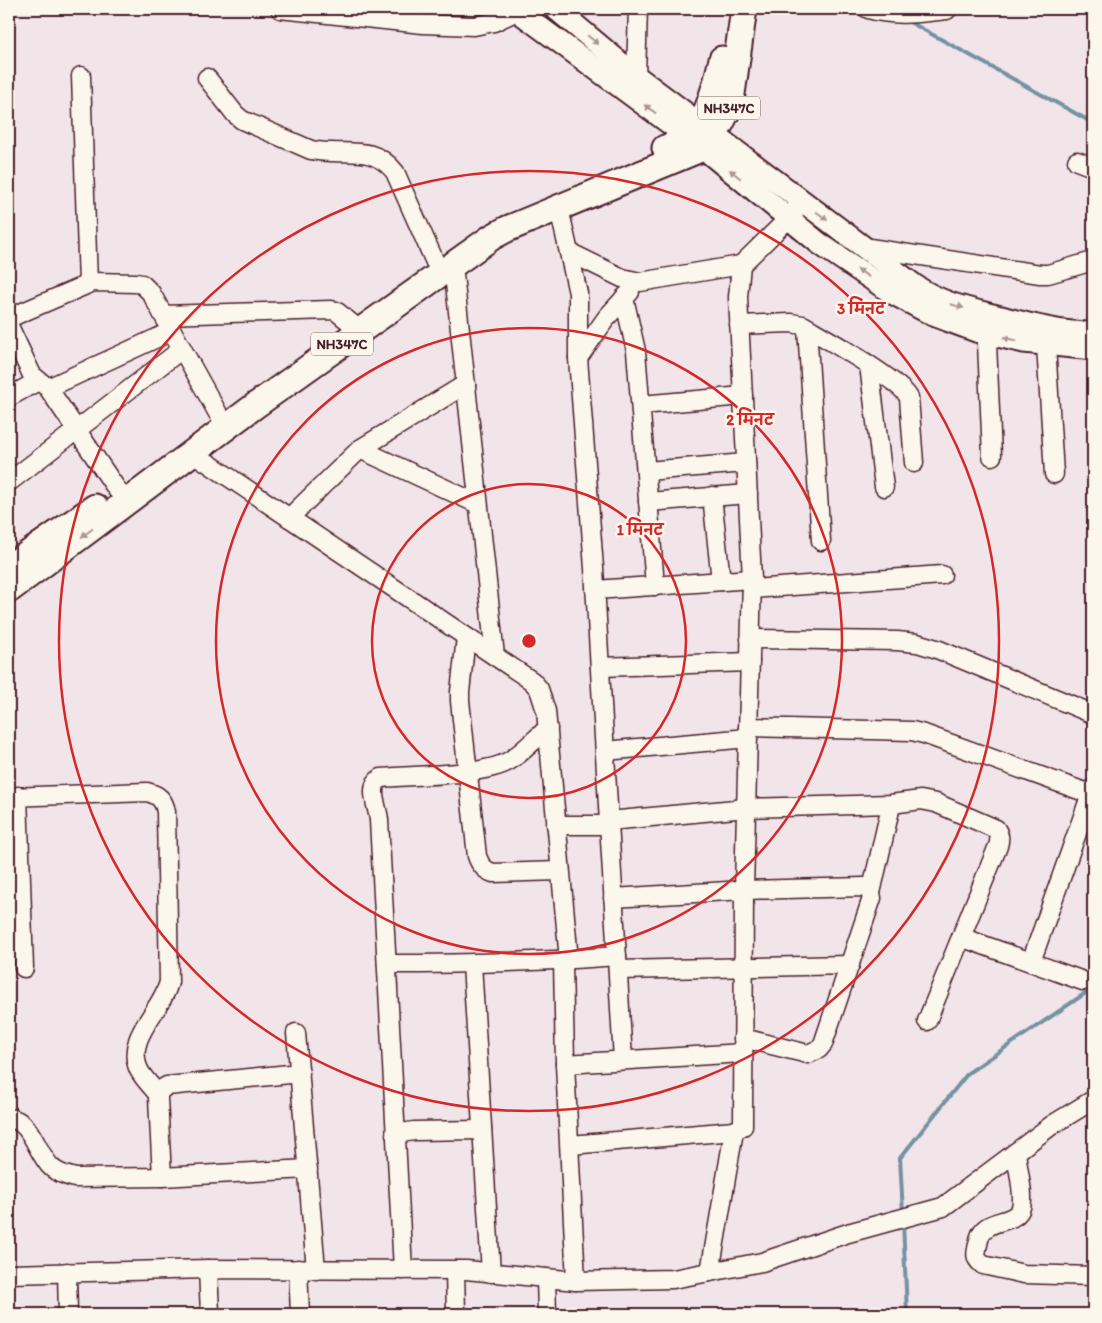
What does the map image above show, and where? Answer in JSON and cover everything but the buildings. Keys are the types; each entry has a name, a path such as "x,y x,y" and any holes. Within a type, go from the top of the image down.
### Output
{"highway":[{"name":"NH347C","path":"729,58 730,9"},
{"name":"NH347C","path":"9,567 351,323 444,264 499,232 559,208 612,178 702,136 713,97 729,58 744,9"},
{"name":"NH347C","path":"9,590 444,264 497,220 526,206 612,178"}],"main road":[{"path":"556,9 636,76 789,218 820,244 892,293 933,315 986,323 1093,333"},
{"path":"516,10 702,136 801,200 930,296 1024,342 1093,350"}],"street":[{"path":"280,9 423,24 474,26 494,22 516,10"},
{"path":"636,76 638,9"},
{"path":"868,9 880,13 898,15 946,10"},
{"path":"81,76 88,284"},
{"path":"207,78 235,114 242,120 310,150 360,153 376,156 388,163 395,172 444,264 466,384 495,656"},
{"path":"569,252 622,278 640,282 741,265 789,218 801,200"},
{"path":"559,208 578,293 578,358 600,667 623,1060"},
{"path":"863,247 1040,274 1048,274 1093,261"},
{"path":"570,1145 734,1131 743,1126 744,890 752,584 738,297 741,265"},
{"path":"9,318 88,284 100,281 142,284 151,293 220,417"},
{"path":"578,358 607,317 640,282"},
{"path":"624,298 636,351 655,586"},
{"path":"163,315 330,310 336,311 351,323"},
{"path":"739,324 791,323 803,325 869,365 908,394 914,463"},
{"path":"986,323 992,456"},
{"path":"9,326 32,375 43,384 118,491"},
{"path":"807,328 821,541"},
{"path":"9,397 172,331"},
{"path":"1046,344 1054,474"},
{"path":"9,482 182,349"},
{"path":"869,365 884,487"},
{"path":"289,518 360,449 466,384"},
{"path":"641,405 743,396"},
{"path":"360,449 478,504"},
{"path":"193,453 495,656 539,689 546,711 548,728 566,960 565,1064 576,1282"},
{"path":"646,471 746,463"},
{"path":"648,502 748,494"},
{"path":"712,496 721,581"},
{"path":"595,590 721,581 752,584 942,575"},
{"path":"466,637 460,692 477,856 480,864 486,870 493,873 560,871"},
{"path":"750,639 897,641 917,643 937,648 1093,714"},
{"path":"600,667 750,662"},
{"path":"403,1270 379,820 374,785 377,780 382,778 468,772 494,767 508,761 548,728"},
{"path":"604,751 748,733 912,731 1093,792 1031,962"},
{"path":"24,968 14,796 147,792 156,794 162,799 165,806 169,982 165,994 137,1040 135,1051 139,1071 158,1094"},
{"path":"556,825 609,823 746,808 891,804 921,800 936,803 996,829 1000,840 927,1021"},
{"path":"565,1064 623,1060 743,1046 808,1054 819,1049 823,1044 872,898 871,893 890,810"},
{"path":"614,898 744,890 864,887 869,889 871,893"},
{"path":"961,936 1083,981"},
{"path":"386,964 472,964 566,960 743,968 850,965"},
{"path":"472,964 491,1273"},
{"path":"296,1032 308,1169 307,1269 300,1314"},
{"path":"162,1177 158,1094 161,1089 167,1086 300,1073"},
{"path":"9,1274 208,1269 455,1270 576,1282 674,1279 762,1262 848,1233 943,1207 1052,1125 1093,1100"},
{"path":"9,1118 16,1119 24,1125 52,1169 75,1178 162,1177 308,1169"},
{"path":"396,1134 414,1131 482,1130"},
{"path":"710,1272 734,1131"},
{"path":"1016,1152 1022,1202 1020,1212 986,1227 982,1231 976,1255 978,1261 983,1265 1024,1274 1093,1276"},
{"path":"208,1269 210,1314"},
{"path":"455,1270 456,1314"},
{"path":"67,1272 68,1314"},
{"path":"546,1278 547,1314"}],"waterway":[{"path":"751,13 864,12"},
{"path":"906,20 1093,123"},
{"path":"903,1213 900,1158 968,1073 1093,988"},
{"path":"903,1222 907,1313 909,1314"}]}
